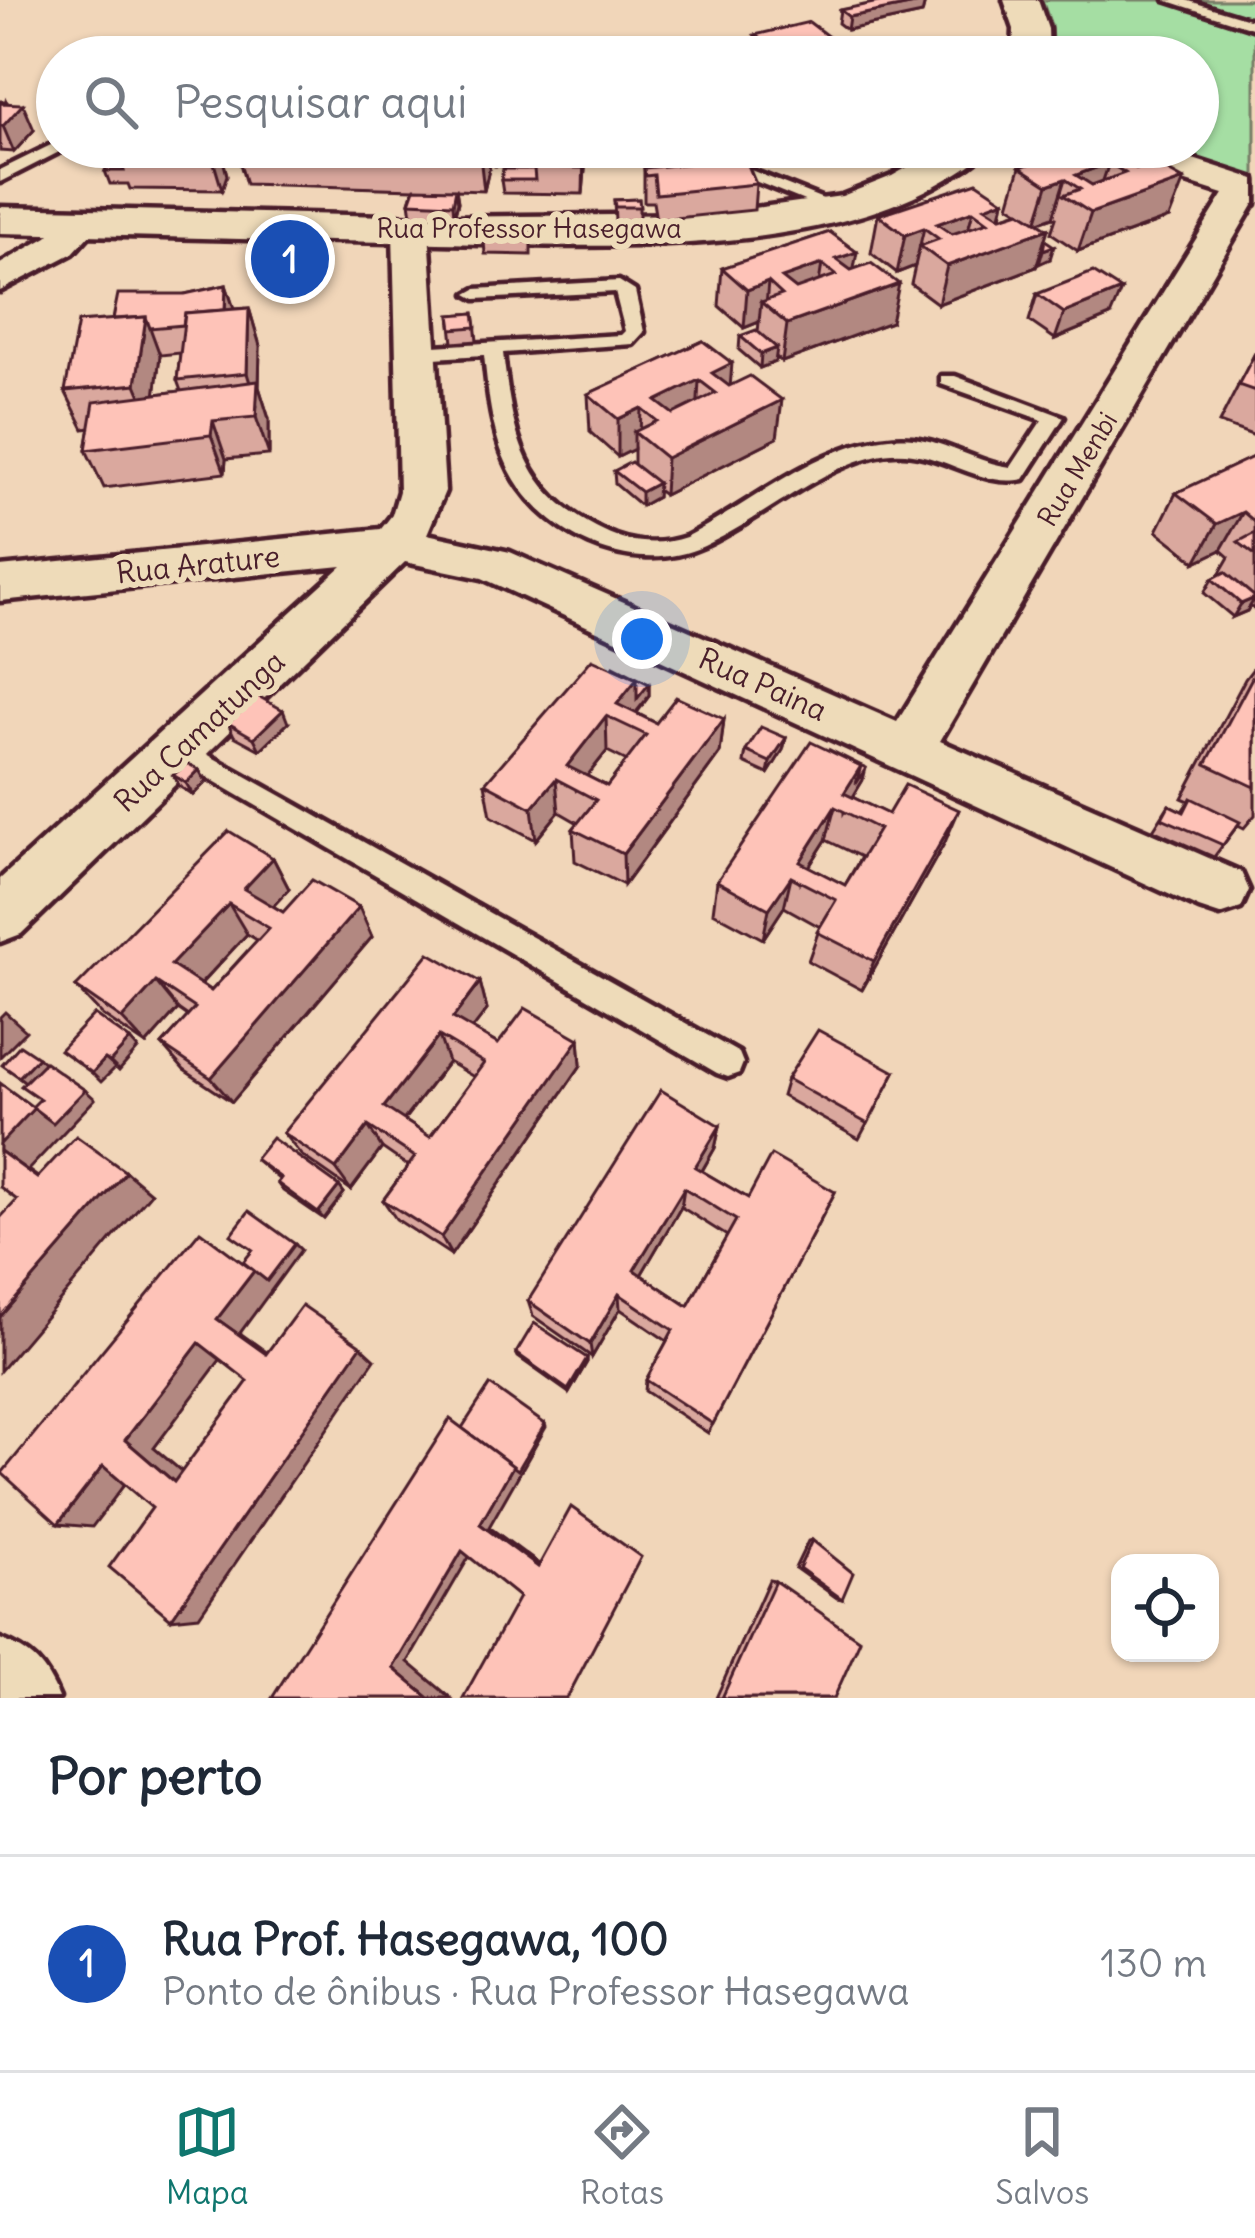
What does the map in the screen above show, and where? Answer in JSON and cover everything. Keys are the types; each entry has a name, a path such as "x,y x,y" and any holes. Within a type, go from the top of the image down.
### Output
{"street":[{"path":"1021,0 1031,36"},
{"name":"Rua Professor Hasegawa","path":"0,220 625,231 725,225 840,209 938,168"},
{"path":"1181,168 1250,190"},
{"name":"Rua Menbi","path":"908,749 1250,190"},
{"path":"0,280 60,245 83,222"},
{"path":"395,544 414,519 422,490 411,230"},
{"name":"Rua Paina","path":"395,544 444,550 494,564 1220,890"},
{"name":"Rua Arature","path":"0,584 395,544"},
{"name":"Rua Camatunga","path":"0,916 395,544"},
{"path":"0,1681 16,1698"}],"lane":[{"path":"1172,0 1255,25"},
{"path":"0,177 36,158"},
{"path":"734,168 840,209"},
{"path":"417,353 626,340 635,332 626,291 613,284 476,294"},
{"path":"493,348 516,468 541,504 574,528 643,550 689,544 797,482 888,446 928,447 1017,474 1054,418 948,380"},
{"path":"180,749 728,1063"}],"green space":[{"path":"1042,0 1255,0 1255,179 1219,167 1219,36 1052,36"}],"building":[{"path":"888,0 925,2 849,17 840,10"},
{"path":"809,22 827,36 756,36"},
{"path":"0,103 23,104 3,126 0,126"},
{"path":"644,168 749,168 756,184 656,194 654,175 645,176"},
{"path":"1022,168 1095,168 1076,175 1092,185 1125,173 1117,168 1163,168 1184,180 1091,213 1063,195 1080,189 1065,179 1048,185"},
{"path":"503,169 534,169 535,180 501,180"},
{"path":"977,182 1004,200 985,207 1001,217 1020,211 1048,229 947,266 920,246 939,239 924,228 905,235 878,215","holes":["973,211 988,222 952,234 937,224"]},
{"path":"415,188 456,189 453,204 410,202"},
{"path":"639,199 640,207 615,207 614,200"},
{"path":"485,232 531,233 530,241 484,241"},
{"path":"830,232 857,252 836,259 851,270 871,263 899,284 787,324 761,302 782,295 768,282 747,290 722,268","holes":["822,264 836,275 796,289 782,278"]},
{"path":"1093,272 1121,290 1064,313 1037,294"},
{"path":"226,285 225,310 185,313 183,325 150,328 146,317 113,319 118,294 185,294"},
{"path":"249,308 247,373 177,380 185,313"},
{"path":"474,313 476,327 452,329 450,315"},
{"path":"146,317 136,384 65,391 78,322"},
{"path":"756,330 777,348 761,354 740,336"},
{"path":"703,341 732,363 712,373 729,386 750,376 782,400 666,458 634,432 657,421 641,408 618,419 588,394","holes":["699,380 716,393 673,414 656,401"]},
{"path":"1255,353 1255,391 1238,385"},
{"path":"258,381 256,417 213,421 211,435 86,450 94,402"},
{"path":"1255,456 1255,522 1243,512 1217,524 1176,493"},
{"path":"631,462 658,483 641,492 614,471"},
{"path":"1255,533 1255,555 1238,542"},
{"path":"1225,572 1255,598 1241,604 1212,579"},
{"path":"592,659 637,679 617,704 656,723 676,697 724,719 623,854 573,829 596,800 556,779 532,808 485,783","holes":["606,716 646,735 607,786 567,766"]},
{"path":"614,666 649,684 637,699 637,679"},
{"path":"1255,672 1255,787 1206,764"},
{"path":"258,696 283,710 254,738 228,723"},
{"path":"761,727 786,738 770,762 746,751"},
{"path":"811,742 861,766 844,793 888,814 905,785 959,810 874,961 817,932 836,900 791,877 769,909 717,881","holes":["835,807 879,829 845,885 800,862"]},
{"path":"187,763 199,770 186,783 173,775"},
{"path":"1191,798 1240,822 1223,845 1162,818 1169,805 1184,812"},
{"path":"229,831 273,858 244,889 283,912 312,880 359,907 211,1078 162,1045 195,1008 156,982 122,1019 76,987","holes":["229,904 269,928 211,991 171,965"]},
{"path":"429,953 480,982 453,1018 498,1044 525,1008 579,1039 441,1237 383,1200 415,1157 368,1126 336,1169 283,1133","holes":["439,1036 484,1063 430,1137 384,1107"]},
{"path":"94,1014 130,1040 92,1073 60,1050"},
{"path":"818,1030 895,1072 868,1124 787,1079"},
{"path":"20,1045 38,1057 19,1077 2,1065"},
{"path":"45,1062 85,1090 53,1123 32,1107 40,1099 21,1086"},
{"path":"0,1083 34,1108 0,1144"},
{"path":"661,1090 720,1126 695,1167 748,1198 771,1155 835,1192 713,1424 646,1380 673,1330 619,1294 590,1344 528,1301","holes":["684,1188 736,1220 688,1306 634,1270"]},
{"path":"76,1136 126,1172 0,1317 0,1218 17,1200 0,1187 0,1151 37,1178"},
{"path":"272,1138 339,1186 318,1213 277,1183 281,1178 255,1159"},
{"path":"249,1211 295,1244 267,1281 243,1262 253,1250 231,1235"},
{"path":"200,1231 254,1271 217,1319 266,1354 302,1305 361,1346 171,1619 109,1567 152,1508 103,1466 58,1524 2,1473","holes":["199,1343 248,1381 174,1482 125,1440"]},
{"path":"534,1323 587,1358 568,1390 516,1353"},
{"path":"490,1385 545,1424 518,1470 462,1428"},
{"path":"450,1419 513,1466 480,1524 538,1567 571,1507 641,1557 567,1698 463,1698 519,1597 462,1551 393,1668 429,1698 272,1698"},
{"path":"812,1540 853,1573 842,1599 799,1568"},
{"path":"775,1581 860,1640 834,1698 722,1698"}],"place":[{"name":"Rua Prof. Hasegawa, 100","path":"290,259"}]}
